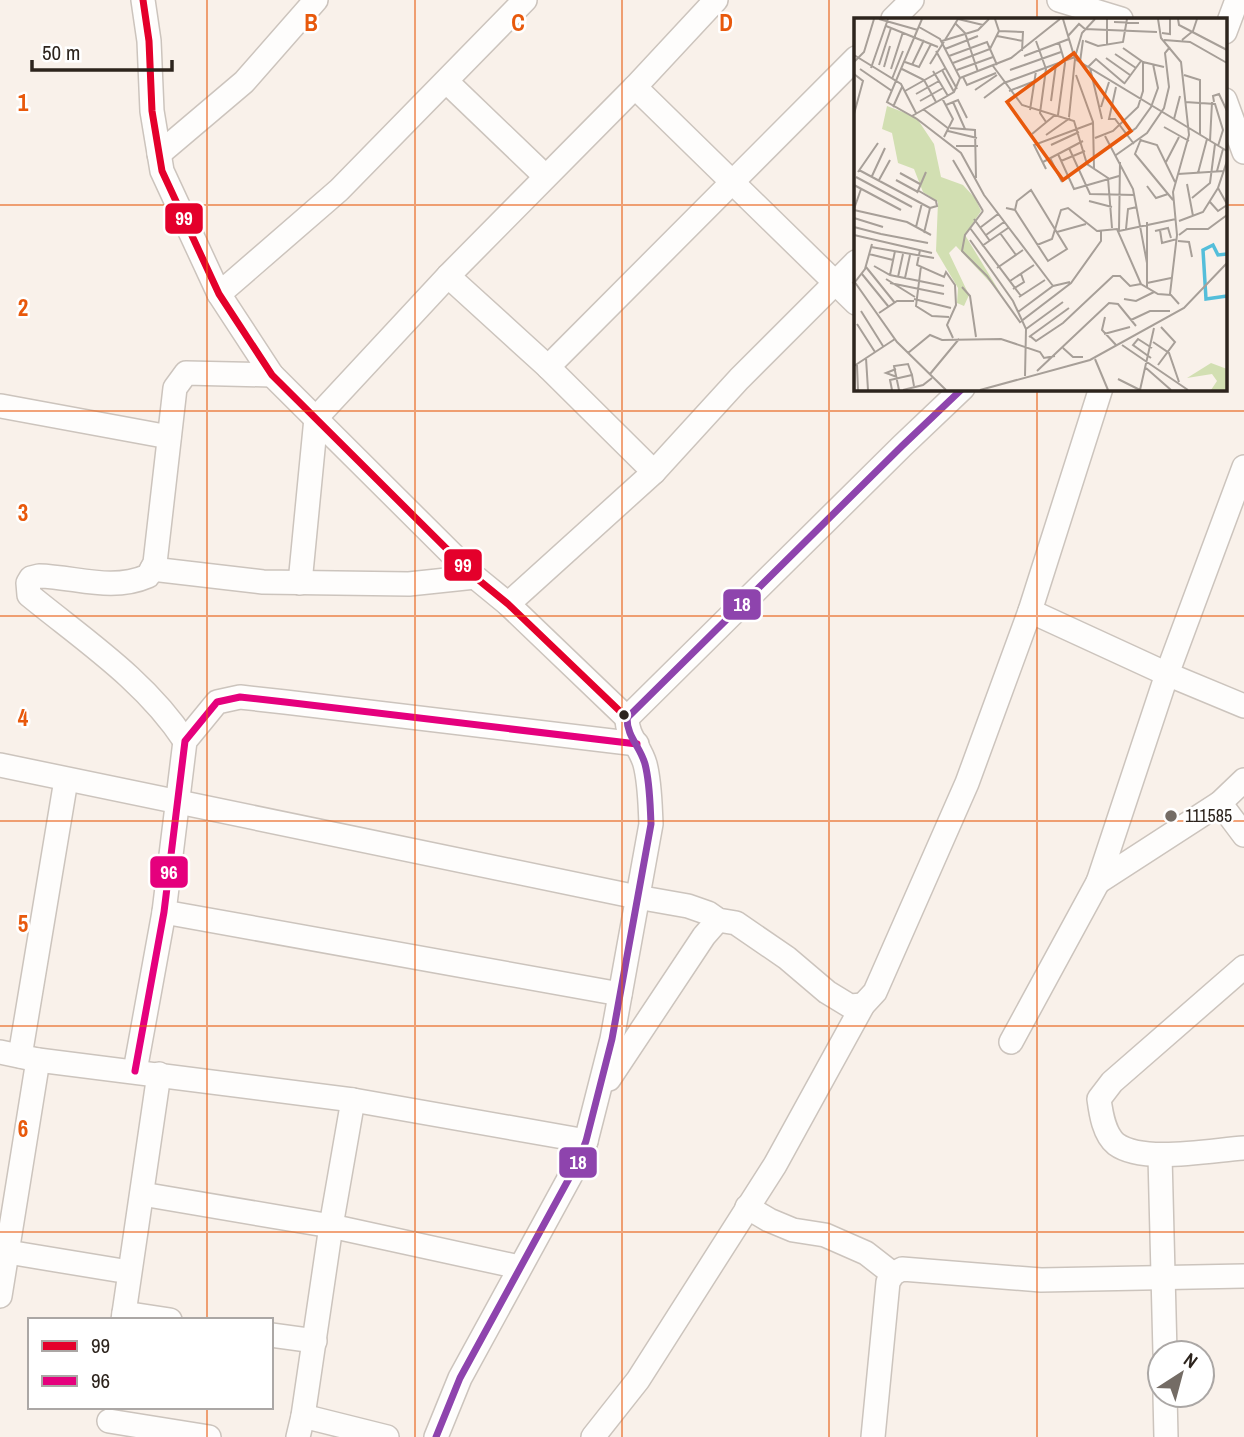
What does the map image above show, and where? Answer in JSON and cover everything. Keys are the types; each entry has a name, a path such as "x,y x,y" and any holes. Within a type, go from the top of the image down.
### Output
{"street":[{"path":"143,0 149,41 152,111 162,171 219,293 272,375 475,577 508,604 627,718"},
{"path":"159,154 244,82 316,0"},
{"path":"219,293 339,190 525,0"},
{"path":"300,583 316,418 448,276 635,87 716,0"},
{"path":"895,18 912,0"},
{"path":"1226,29 1237,0"},
{"path":"1066,6 1117,18"},
{"path":"1226,43 1244,28"},
{"path":"548,367 854,60"},
{"path":"446,82 545,176"},
{"path":"635,87 854,301"},
{"path":"1226,103 1244,152"},
{"path":"508,604 654,472 739,379 854,264"},
{"path":"448,276 548,367 654,472"},
{"path":"185,741 168,715 118,667 29,595 28,583 31,578 39,576 103,585 148,576 155,563 175,388 186,373 272,375"},
{"path":"593,1437 638,1380 775,1165 863,1005 875,992 967,783 1030,611 1100,390"},
{"path":"436,1437 460,1378 578,1161 600,1092 651,824 645,763 637,744 627,731 627,718 950,393"},
{"path":"1,406 169,437"},
{"path":"1011,1042 1098,882 1167,674 1244,467"},
{"path":"152,569 263,582 300,583 410,584 475,577"},
{"path":"1030,611 1244,706"},
{"path":"135,1071 164,912 185,741 217,702 240,698 637,744"},
{"path":"0,765 637,898 688,906 708,913 718,920 736,923 761,939 827,992 850,1006 863,1005"},
{"path":"0,1296 8,1252 19,1056 66,780"},
{"path":"1098,882 1220,803 1244,780"},
{"path":"1220,803 1244,835"},
{"path":"164,912 620,994"},
{"path":"600,1092 696,947 718,920"},
{"path":"1244,967 1112,1082 1099,1099 1102,1122 1115,1143 1139,1152 1160,1156 1244,1148"},
{"path":"19,1056 353,1100 586,1141"},
{"path":"147,1318 124,1316 159,1074"},
{"path":"353,1100 301,1426 387,1437"},
{"path":"1160,1156 1165,1339"},
{"path":"142,1194 331,1226 519,1267"},
{"path":"747,1207 793,1230 825,1235 866,1253 893,1274"},
{"path":"8,1252 130,1272"},
{"path":"873,1437 888,1282 893,1274 902,1269 1041,1280 1164,1280 1244,1276"},
{"path":"273,1335 315,1341"},
{"path":"1165,1409 1166,1437"},
{"path":"108,1422 209,1437"}],"transit line":[{"name":"99","path":"143,0 149,41 152,111 162,171 219,294 272,375 475,577 508,604 627,718"},
{"name":"18","path":"436,1437 460,1378 578,1162 586,1141 612,1039 651,824 647,771 629,731 627,718 961,390"},
{"name":"96","path":"135,1071 164,912 185,741 217,702 240,697 637,744"}],"place":[{"name":"111585","path":"1171,816"}]}
